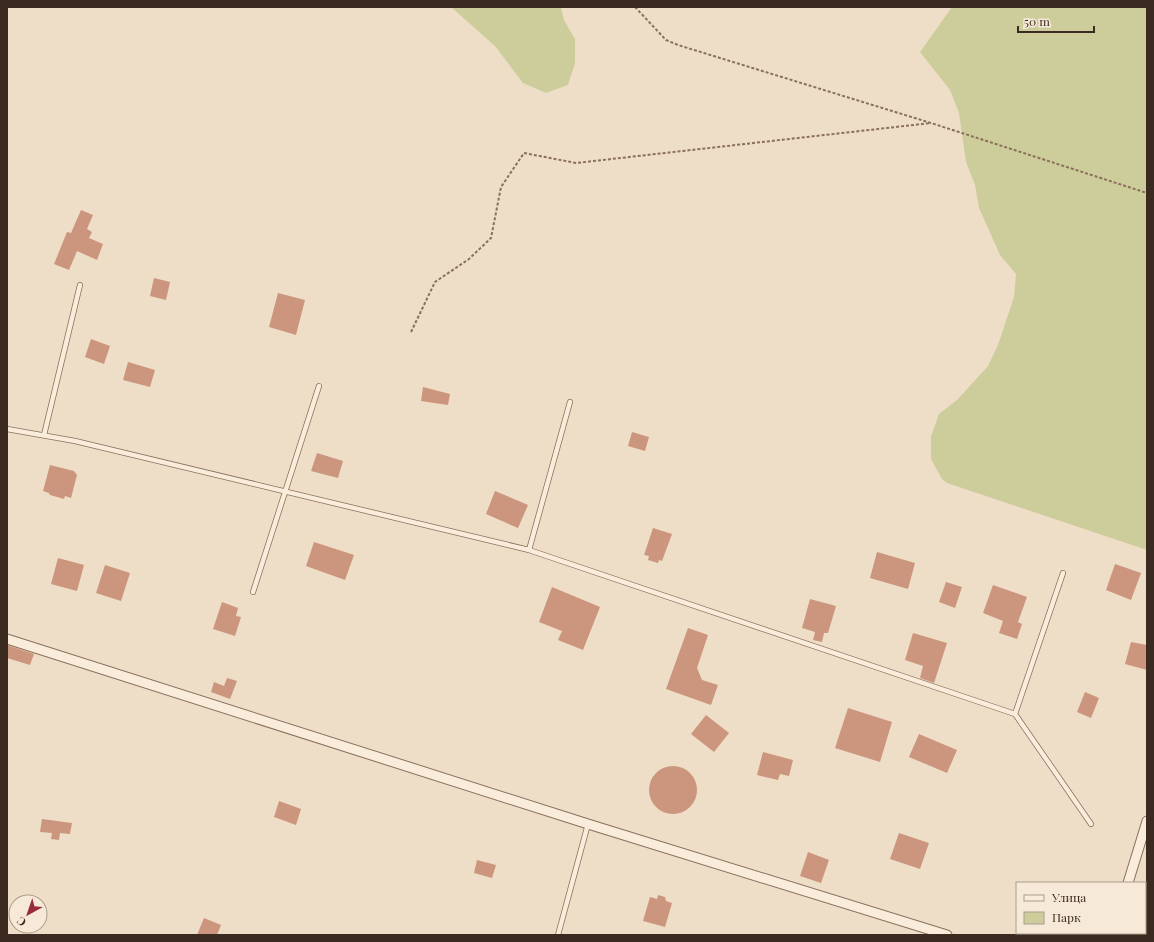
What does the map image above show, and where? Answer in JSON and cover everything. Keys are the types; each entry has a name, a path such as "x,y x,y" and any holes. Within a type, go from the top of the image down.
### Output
{"street":[{"path":"7,639 588,824 947,935"},
{"path":"1128,882 1147,821"}],"lane":[{"path":"44,435 80,285"},
{"path":"253,592 319,386"},
{"path":"529,550 570,402"},
{"path":"7,429 82,442 529,550 1015,714 1091,824"},
{"path":"1015,714 1063,573"},
{"path":"558,935 588,824"}],"path":[{"path":"635,7 666,40 678,45 931,123 1147,193"},
{"path":"411,332 435,282 469,260 491,238 500,187 524,153 576,163 931,123"}],"green space":[{"path":"451,7 561,7 564,20 575,39 575,63 568,85 546,93 523,83 495,46"},
{"path":"952,7 1147,7 1147,550 947,483 942,479 931,459 931,436 939,414 957,400 988,366 998,345 1014,297 1016,274 1000,255 979,208 975,185 966,162 959,113 950,90 920,52"}],"building":[{"path":"81,210 93,215 87,229 92,232 89,238 103,244 97,260 77,251 69,270 54,264 67,232 71,233"},
{"path":"154,278 170,282 166,300 150,296"},
{"path":"278,293 305,300 296,335 269,327"},
{"path":"91,339 110,346 104,364 85,357"},
{"path":"128,362 155,370 150,387 123,380"},
{"path":"423,387 450,394 448,405 421,401"},
{"path":"632,432 649,437 645,451 628,446"},
{"path":"317,453 343,461 338,478 311,471"},
{"path":"50,465 74,471 77,475 71,498 65,496 64,499 50,495 49,493 43,491"},
{"path":"495,491 528,505 518,528 486,514"},
{"path":"653,528 672,534 662,561 659,560 658,563 648,560 649,556 644,555"},
{"path":"314,542 354,555 345,580 306,566"},
{"path":"877,552 915,563 908,589 870,578"},
{"path":"58,558 84,565 77,591 51,584"},
{"path":"1115,564 1141,573 1131,600 1106,590"},
{"path":"105,565 130,573 121,601 96,593"},
{"path":"946,582 962,587 955,608 939,602"},
{"path":"993,585 1027,597 1018,622 1022,624 1017,639 999,633 1003,621 983,613"},
{"path":"552,587 600,607 583,650 558,640 562,631 539,622"},
{"path":"810,599 836,606 828,633 824,633 822,642 813,640 815,632 802,628"},
{"path":"222,602 238,608 236,616 241,617 235,636 213,629"},
{"path":"688,628 708,635 697,668 702,680 718,685 711,705 666,689"},
{"path":"913,633 947,643 934,683 920,678 923,666 905,660"},
{"path":"1131,642 1147,645 1147,670 1125,664"},
{"path":"7,645 34,654 30,665 7,658"},
{"path":"227,678 237,681 230,699 211,692 214,682 224,686"},
{"path":"1085,692 1099,698 1091,718 1077,712"},
{"path":"848,708 892,722 880,762 835,748"},
{"path":"706,715 729,733 714,752 691,734"},
{"path":"919,734 957,750 947,773 909,757"},
{"path":"763,752 793,760 789,776 780,774 778,780 757,775"},
{"path":"668,766 678,766 690,773 697,785 697,795 690,807 678,814 668,814 660,810 653,803 649,795 649,785 653,777 660,770"},
{"path":"279,801 301,809 296,825 274,817"},
{"path":"42,819 72,823 70,834 60,833 59,840 51,839 52,833 40,832"},
{"path":"899,833 929,843 920,869 890,859"},
{"path":"808,852 829,860 821,883 800,876"},
{"path":"477,860 496,865 492,878 474,873"},
{"path":"658,895 665,897 666,901 672,903 665,927 643,921 650,897 657,899"},
{"path":"204,918 221,925 217,935 197,935"}]}
